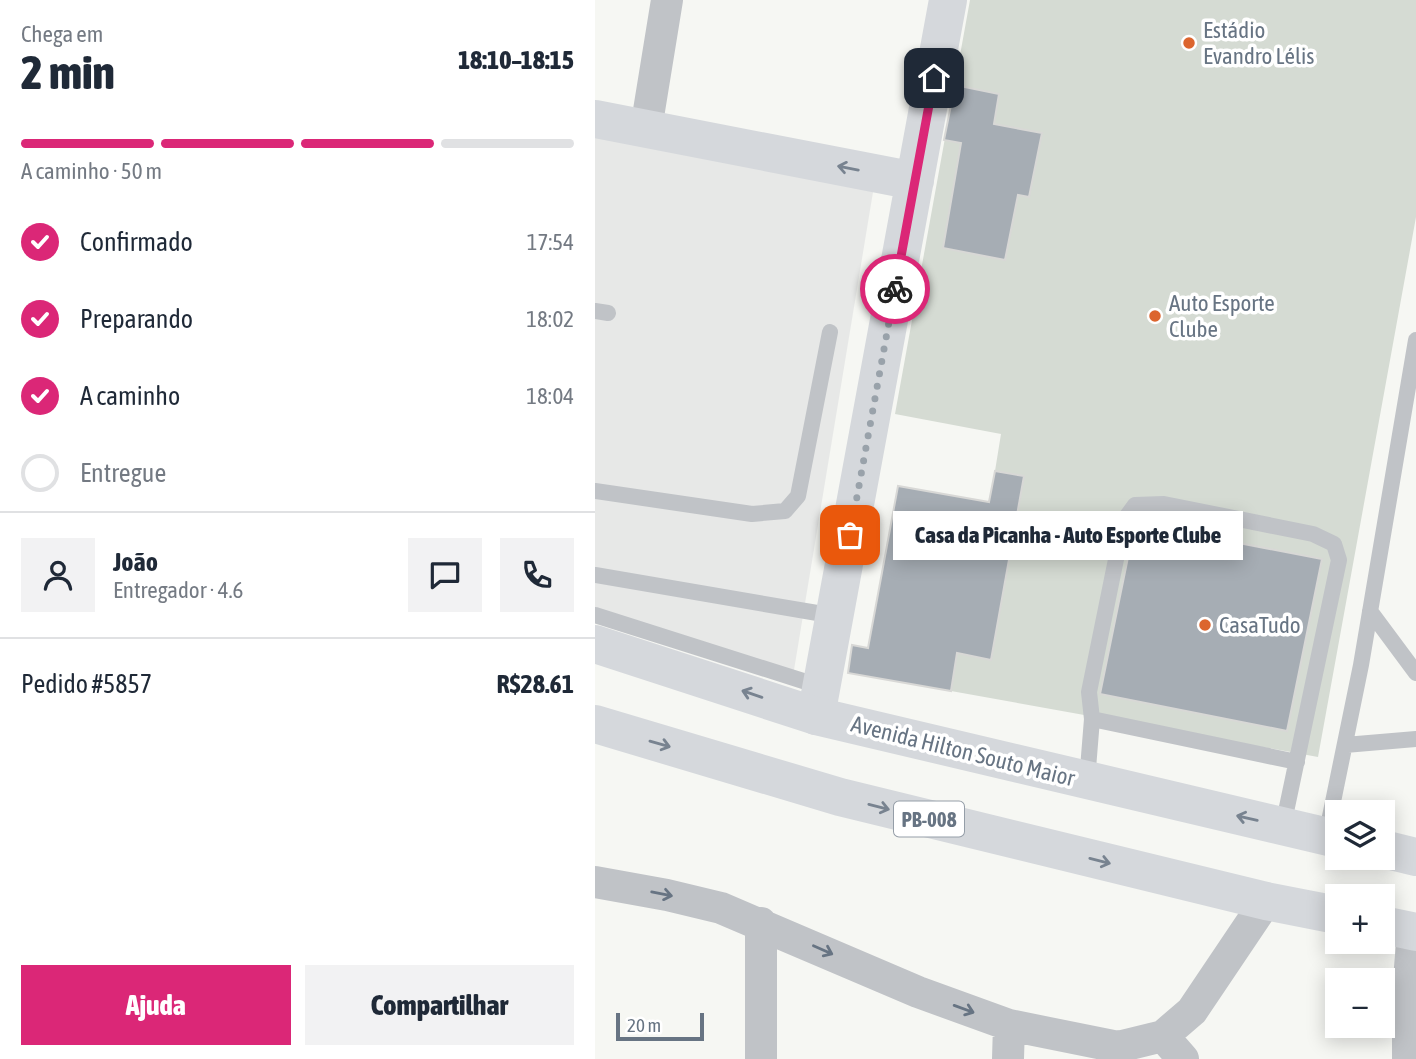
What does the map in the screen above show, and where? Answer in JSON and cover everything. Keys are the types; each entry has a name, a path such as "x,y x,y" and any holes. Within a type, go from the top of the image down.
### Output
{"main road":[{"path":"819,701 948,0"},
{"path":"595,119 915,181"},
{"name":"Avenida Hilton Souto Maior","path":"595,645 819,701 1087,781 1325,835"},
{"name":"PB-008","path":"595,724 840,797 1266,901 1325,913"},
{"path":"1395,852 1416,857"}],"street":[{"path":"646,129 667,0"},
{"path":"595,882 667,894 761,923 918,992 1009,1025 1118,1047 1173,1048 1192,1011 1266,901"},
{"path":"761,923 761,1059"},
{"path":"1404,929 1412,993 1408,1059"},
{"path":"1008,1059 1009,1025"}],"lane":[{"path":"595,491 752,514 785,511 798,496 830,332"},
{"path":"1337,800 1416,340"},
{"path":"1087,781 1092,719 1089,691 1123,520 1135,505 1164,504 1313,534 1334,544 1339,560 1283,826"},
{"path":"595,575 835,616"},
{"path":"1370,611 1416,673"},
{"path":"595,615 819,701"},
{"path":"1092,719 1297,762"},
{"path":"1345,745 1416,739"}],"shaded area":[{"name":"Auto Esporte Clube","path":"970,0 1416,0 1416,217 1318,757 951,691 957,653 991,659 1024,476 995,471 1001,434 895,414"},
{"path":"595,133 875,180 792,682 595,621"}],"building":[{"path":"955,85 999,94 994,124 1042,133 1029,197 1018,195 1005,260 943,248 961,143 944,140"},
{"path":"995,471 1024,476 991,660 957,653 951,691 848,673 852,645 868,648 898,486 989,502"},
{"name":"CasaTudo","path":"1135,523 1322,559 1287,731 1100,694"}],"way so far":[{"path":"850,535 895,289"}],"place":[{"name":"Estádio Evandro Lélis","path":"1189,43"},
{"name":"Auto Esporte Clube","path":"1155,316"},
{"name":"Casa da Picanha - Auto Esporte Clube","path":"850,535"},
{"name":"CasaTudo","path":"1205,625"}],"route":[{"path":"895,289 934,78"}]}
